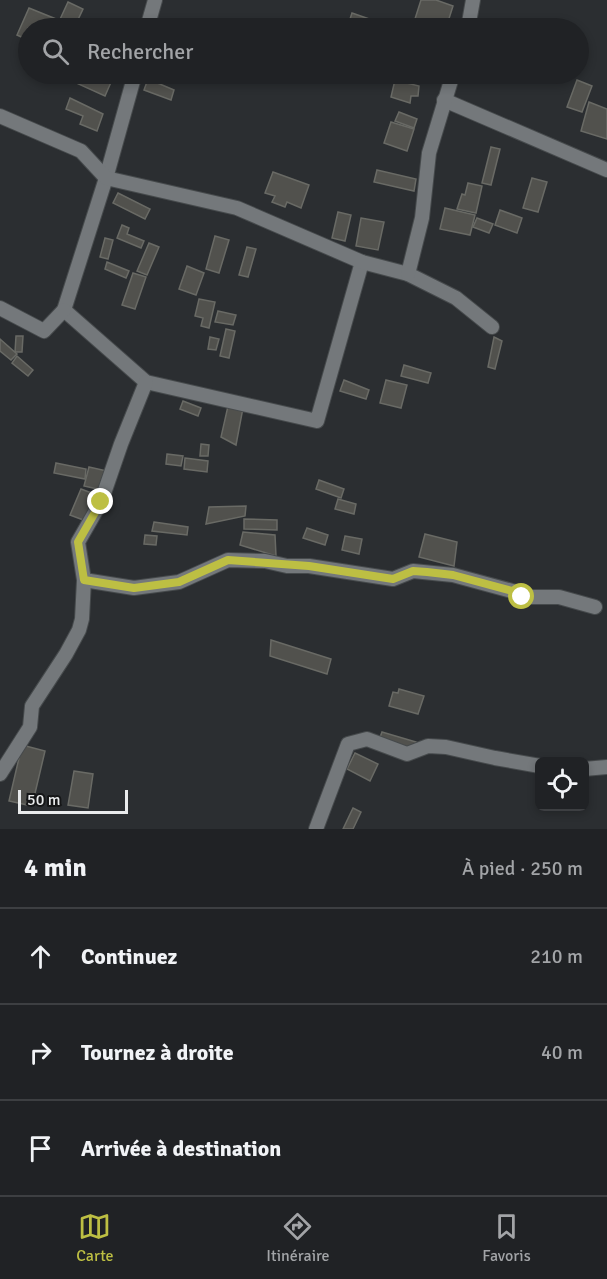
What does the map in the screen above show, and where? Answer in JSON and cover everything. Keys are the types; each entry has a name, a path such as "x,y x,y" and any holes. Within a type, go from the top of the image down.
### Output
{"street":[{"path":"150,18 154,0"},
{"path":"470,18 473,0"},
{"path":"0,308 44,331 64,310 106,178 132,84"},
{"path":"408,273 422,218 429,153 450,84"},
{"path":"444,100 607,170"},
{"path":"0,116 81,152 106,178 237,207 362,262 408,273 456,298 492,327"},
{"path":"64,310 146,382 317,421 362,262"},
{"path":"0,774 30,727 32,706 79,630 82,619 84,580 78,542 101,502 146,382"},
{"path":"84,580 134,588 179,582 228,560 265,561 287,566 318,567 393,579 413,571 453,575 516,592 522,597 559,597 595,606"},
{"path":"316,829 348,744 367,739 407,754 428,746 446,747 535,765"},
{"path":"589,769 607,767"}],"building":[{"path":"421,0 436,0 453,6 449,18 415,18"},
{"path":"68,2 83,9 79,18 61,18"},
{"path":"29,8 54,18 25,18"},
{"path":"352,13 366,18 350,18"},
{"path":"78,84 110,84 105,96"},
{"path":"146,84 160,84 174,90 171,100 144,90"},
{"path":"394,84 419,86 418,96 411,96 410,103 391,97"},
{"path":"576,84 592,86 582,112 567,107"},
{"path":"70,98 103,114 97,131 80,124 83,116 66,109"},
{"path":"589,102 607,109 607,139 581,131"},
{"path":"399,112 417,119 414,128 395,121"},
{"path":"391,122 414,129 407,151 384,143"},
{"path":"491,147 500,149 491,185 482,183"},
{"path":"377,170 416,179 414,191 374,182"},
{"path":"273,172 309,185 301,208 287,202 285,207 272,202 275,196 265,193"},
{"path":"532,178 547,182 538,212 523,208"},
{"path":"468,183 482,186 476,213 457,209 462,194 465,195"},
{"path":"118,193 150,209 145,219 113,203"},
{"path":"445,208 475,215 470,235 440,229"},
{"path":"500,210 522,218 517,233 495,225"},
{"path":"338,212 351,215 345,241 332,238"},
{"path":"361,218 384,222 378,250 356,246"},
{"path":"477,218 493,224 489,233 473,227"},
{"path":"122,225 129,228 127,234 144,241 141,248 117,238"},
{"path":"215,236 229,240 219,273 206,269"},
{"path":"105,238 113,240 108,259 100,257"},
{"path":"149,243 159,247 147,275 137,271"},
{"path":"247,247 256,249 248,277 239,275"},
{"path":"107,262 129,271 126,278 105,269"},
{"path":"187,266 204,273 196,295 179,289"},
{"path":"133,273 146,277 135,309 122,305"},
{"path":"199,299 215,302 209,328 201,326 203,318 195,316"},
{"path":"218,311 236,315 233,325 215,322"},
{"path":"226,329 235,331 229,358 220,356"},
{"path":"16,336 23,336 22,352 15,352"},
{"path":"210,337 219,339 216,350 208,349"},
{"path":"494,337 502,341 495,369 488,367"},
{"path":"0,339 17,354 11,360 0,351"},
{"path":"17,356 33,370 28,376 12,363"},
{"path":"404,365 431,373 428,383 401,376"},
{"path":"344,380 369,390 366,399 340,391"},
{"path":"386,380 407,385 401,408 380,403"},
{"path":"183,401 201,408 198,416 180,409"},
{"path":"228,406 243,408 236,445 221,437"},
{"path":"201,444 209,445 208,456 200,456"},
{"path":"167,454 183,456 181,466 166,464"},
{"path":"185,458 208,461 207,472 184,469"},
{"path":"56,463 86,469 85,479 54,473"},
{"path":"89,467 107,471 102,490 84,486"},
{"path":"319,480 344,489 341,498 316,489"},
{"path":"81,489 97,495 86,521 70,515"},
{"path":"338,499 356,504 354,514 335,509"},
{"path":"246,506 245,516 206,524 209,507"},
{"path":"244,519 277,520 277,530 244,529"},
{"path":"154,522 188,527 187,535 152,531"},
{"path":"307,528 328,535 325,545 303,538"},
{"path":"243,532 275,535 276,556 240,545"},
{"path":"425,534 457,542 454,566 419,557"},
{"path":"145,535 157,536 156,545 144,544"},
{"path":"345,536 362,539 359,554 342,550"},
{"path":"271,640 331,659 327,674 270,656"},
{"path":"399,689 424,696 418,714 389,706 393,692 398,693"},
{"path":"382,732 416,742 413,750 379,740"},
{"path":"22,745 45,751 32,806 9,801"},
{"path":"355,753 378,764 370,781 347,769"},
{"path":"74,771 93,774 88,808 68,805"},
{"path":"353,808 361,812 353,829 343,829"}],"route":[{"path":"101,502 78,542 84,580 134,588 179,582 228,560 265,561 287,566 309,566 393,579 413,571 453,575 516,592 522,597"}]}
